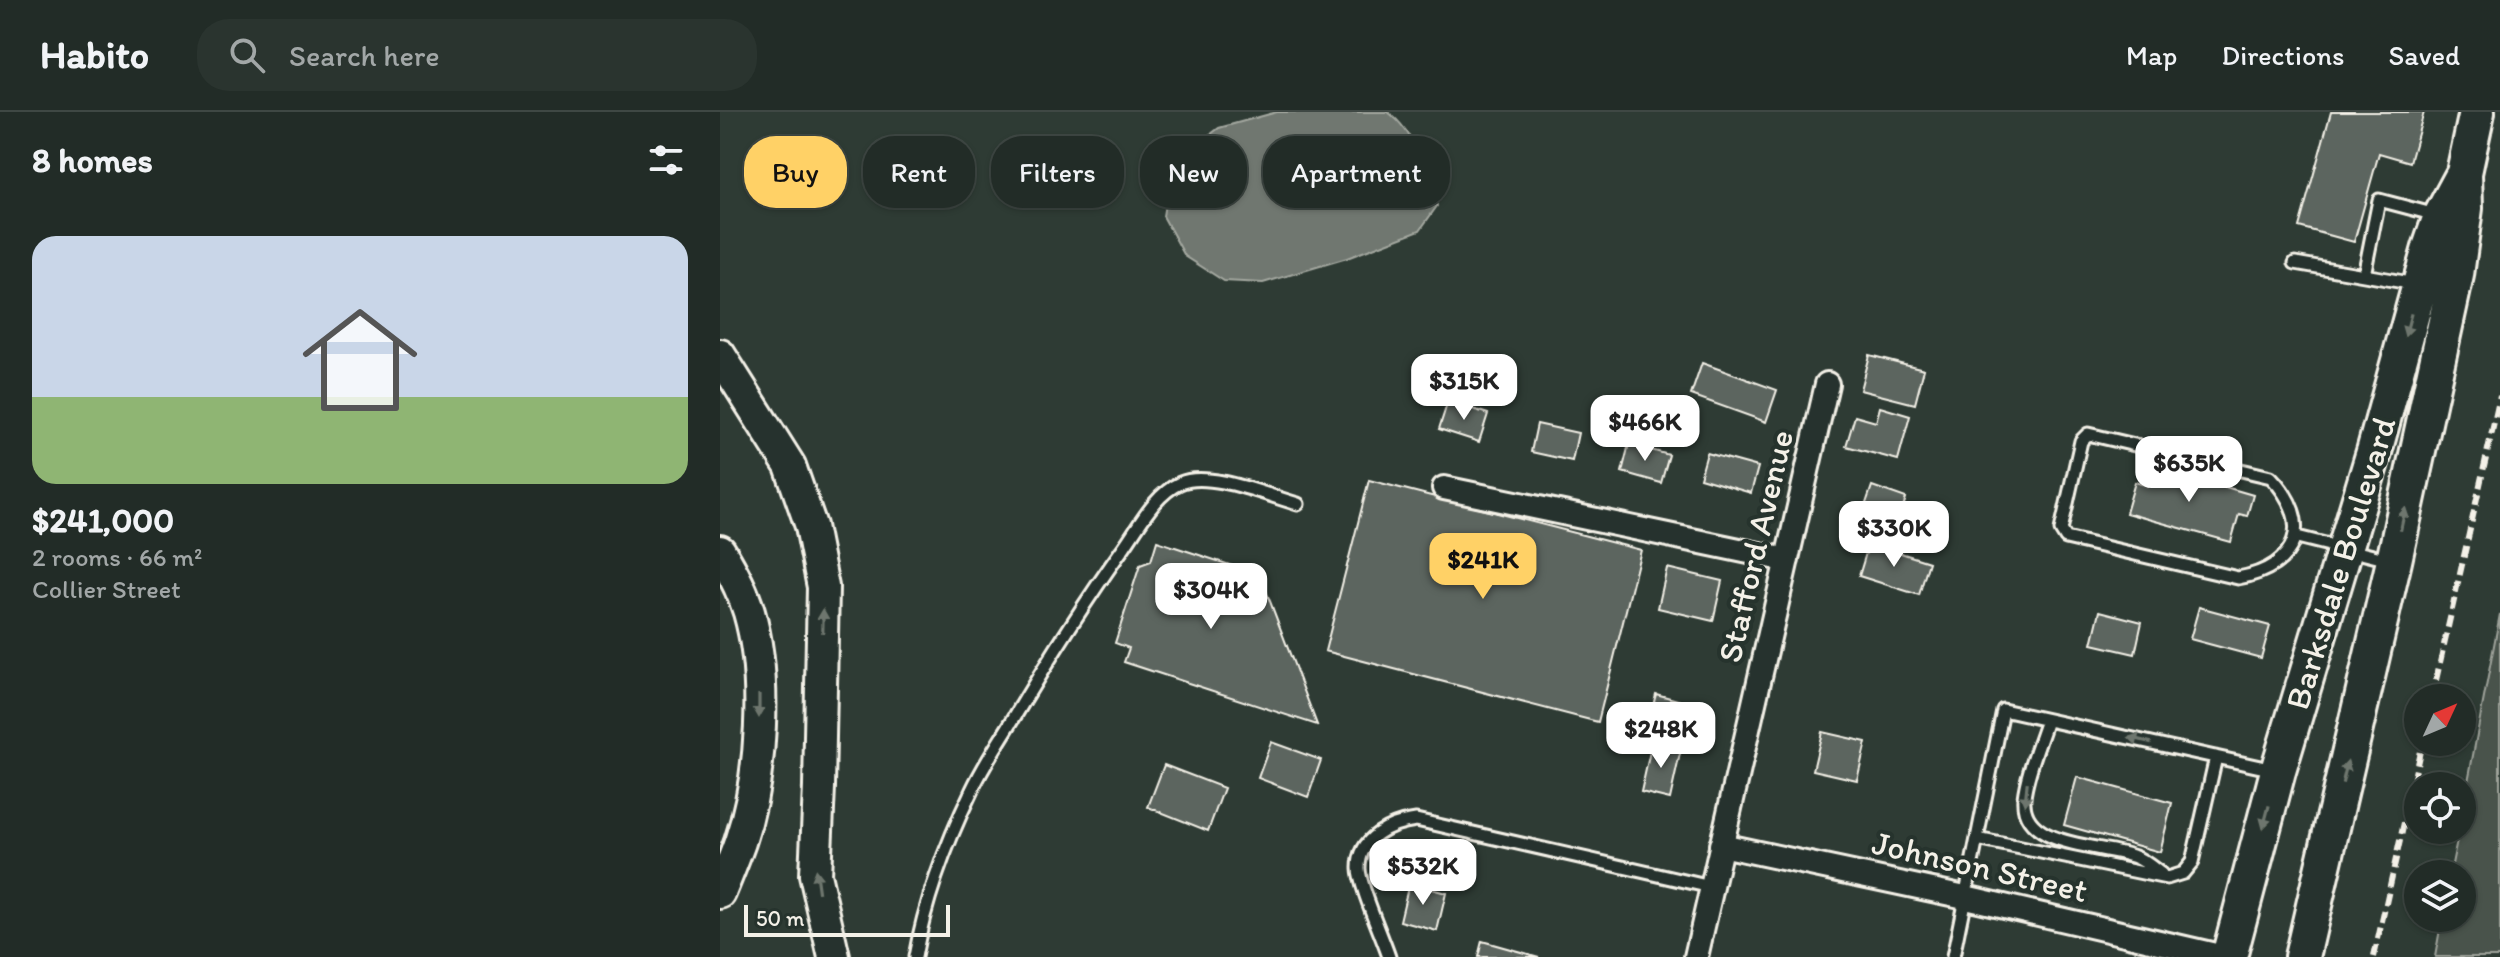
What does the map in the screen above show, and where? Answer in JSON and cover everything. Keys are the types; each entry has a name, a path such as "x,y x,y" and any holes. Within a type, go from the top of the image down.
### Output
{"main road":[{"name":"Barksdale Boulevard","path":"2302,957 2394,561 2436,288 2477,112"},
{"name":"Barksdale Boulevard","path":"2226,957 2345,550 2436,288"},
{"path":"720,355 790,466 811,526 823,587 815,875 834,957"},
{"path":"720,551 749,611 758,663 760,709 754,779 741,840 720,893"}],"street":[{"name":"Stafford Avenue","path":"1696,957 1827,384"},
{"path":"1444,488 1787,560"},
{"name":"Johnson Street","path":"1721,845 2226,957"}],"lane":[{"path":"2364,275 2379,200 2452,220"},
{"path":"2295,263 2436,288"},
{"path":"2088,434 2097,435 2271,477 2282,489 2295,516 2297,537 2285,557 2261,574 2238,578 2066,538 2061,530 2081,441 2088,434"},
{"path":"915,957 952,833 973,787 1039,675 1153,508 1180,483 1194,479 1210,479 1298,504"},
{"path":"2297,537 2394,561"},
{"path":"1953,957 2003,710 2278,771"},
{"path":"2047,720 2024,800 2025,814 2034,827 2048,836 2137,857 2167,878"},
{"path":"1977,839 2167,878 2183,873 2192,862 2216,757"},
{"path":"1389,957 1359,870 1366,847 1376,834 1397,823 1416,820 1711,887"}],"shaded area":[{"path":"1277,112 1388,112 1409,136 1263,136 1263,208 1436,208 1420,230 1347,258 1263,283 1224,281 1185,256 1163,216 1164,208 1247,208 1247,136 1208,136 1219,128"},
{"path":"2500,614 2500,957 2435,957 2439,932 2476,932 2476,860 2453,860 2456,844 2476,844 2476,772 2470,772 2473,756 2476,756 2476,740"}],"building":[{"path":"2331,112 2424,112 2410,162 2379,153 2354,242 2299,227"},
{"path":"1869,355 1924,369 1915,404 1860,390"},
{"path":"1702,363 1777,390 1766,422 1691,395"},
{"path":"1448,401 1488,414 1479,442 1439,429"},
{"path":"1880,407 1910,416 1898,460 1846,446 1855,416 1876,422"},
{"path":"1537,424 1578,433 1572,461 1531,452"},
{"path":"1629,444 1669,455 1661,483 1622,472"},
{"path":"1707,453 1758,467 1751,493 1700,478"},
{"path":"2153,466 2253,495 2247,516 2239,514 2231,542 2126,513 2135,482 2148,486"},
{"path":"1369,480 1641,550 1598,722 1325,651"},
{"path":"1872,486 1906,498 1895,532 1860,521"},
{"path":"1157,541 1260,575 1317,725 1124,662 1129,648 1115,643 1140,565 1151,561"},
{"path":"1869,543 1929,562 1919,595 1859,576"},
{"path":"1667,568 1722,581 1713,621 1658,608"},
{"path":"2199,607 2270,626 2261,658 2190,639"},
{"path":"2100,611 2142,622 2135,654 2092,644"},
{"path":"1656,694 1699,706 1689,744 1646,733"},
{"path":"1822,732 1866,742 1857,780 1813,770"},
{"path":"1271,742 1321,760 1308,797 1258,778"},
{"path":"1652,742 1681,749 1670,799 1641,792"},
{"path":"1164,765 1224,788 1208,831 1148,807"},
{"path":"2077,777 2172,803 2160,852 2064,825"},
{"path":"1409,883 1446,893 1437,931 1400,921"},
{"path":"1482,941 1539,957 1478,957"}],"railway":[{"path":"2435,684 2500,396"},
{"path":"2374,957 2419,756"}]}
